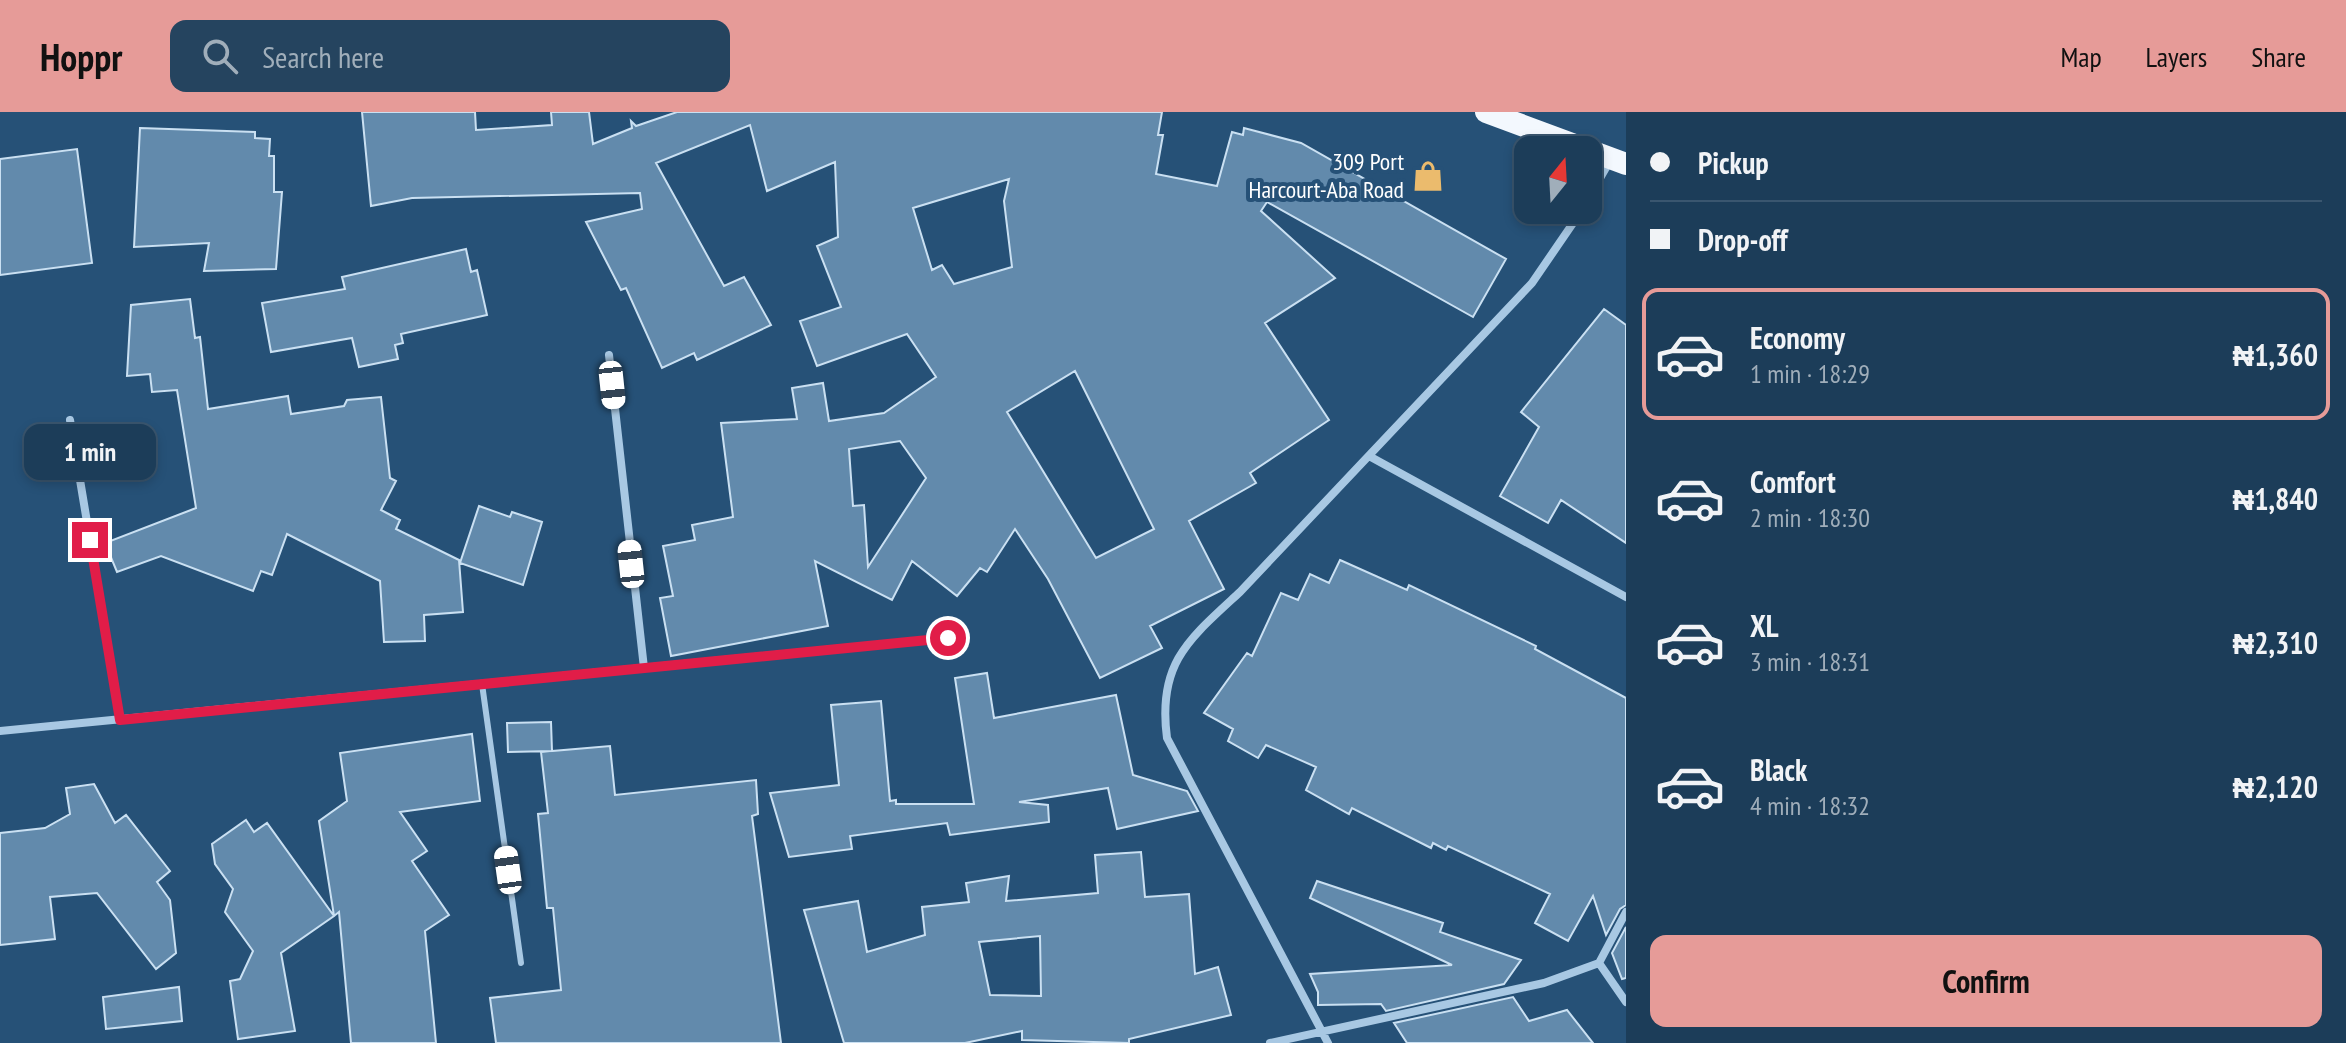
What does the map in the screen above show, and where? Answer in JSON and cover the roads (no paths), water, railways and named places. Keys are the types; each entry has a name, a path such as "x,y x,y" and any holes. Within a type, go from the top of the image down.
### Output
{"highway":[{"path":"1486,112 1618,161"}],"street":[{"path":"1602,181 1618,161"},
{"path":"1328,1043 1167,738 1164,714 1172,672 1189,639 1240,592 1532,283 1572,224"},
{"path":"609,355 644,668"},
{"path":"70,420 120,720"},
{"path":"1369,456 1626,597"},
{"path":"0,731 948,638"},
{"path":"1270,1043 1544,983 1599,963 1626,912"},
{"path":"1599,963 1626,1002"}],"lane":[{"path":"482,684 521,963"}],"place":[{"name":"309 Port Harcourt-Aba Road","path":"1428,176"}]}
